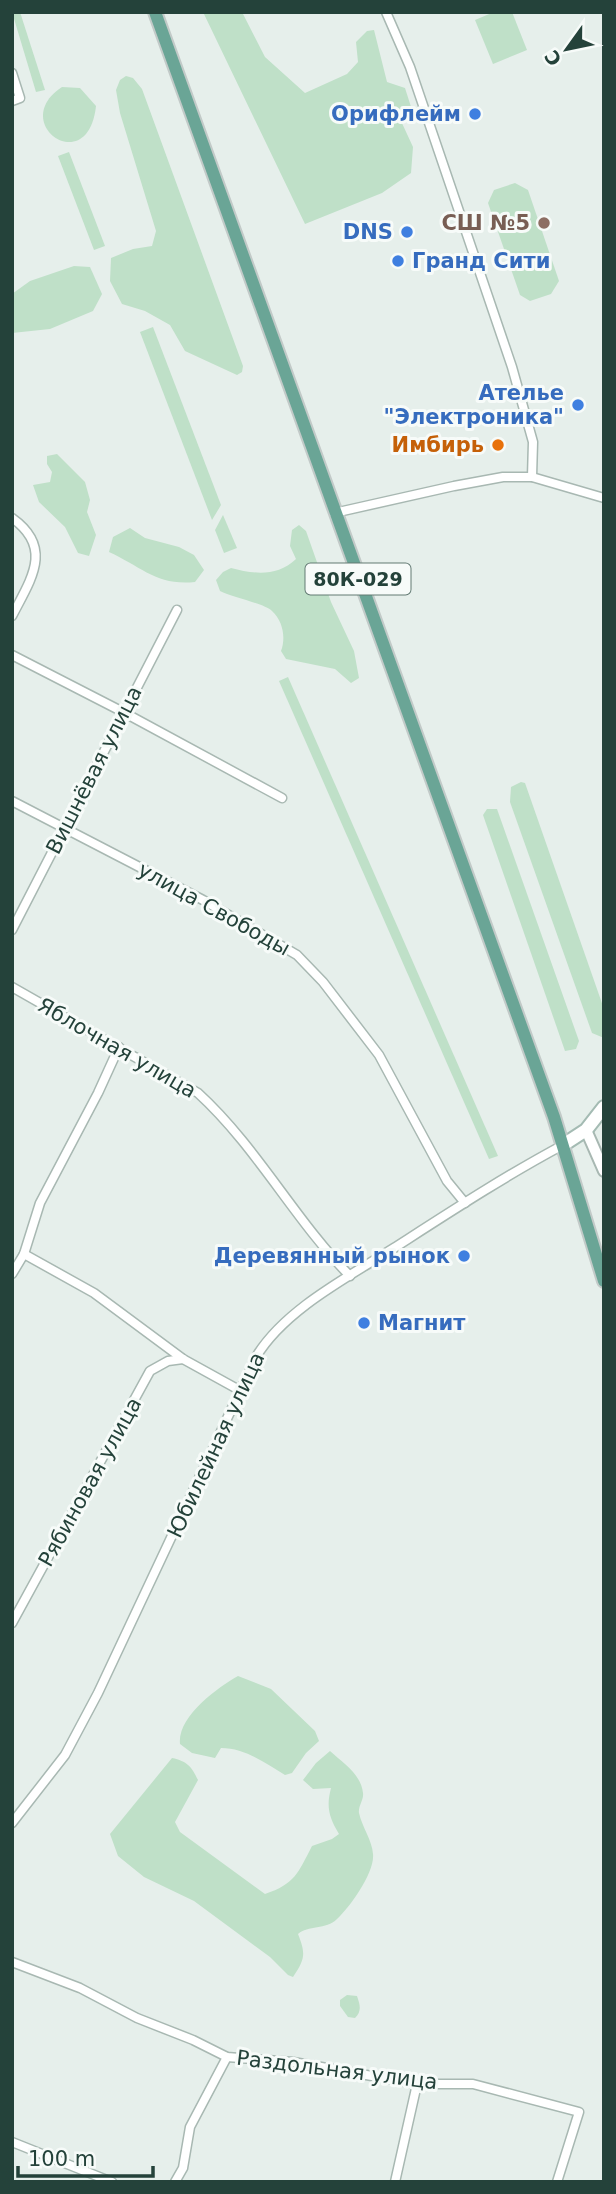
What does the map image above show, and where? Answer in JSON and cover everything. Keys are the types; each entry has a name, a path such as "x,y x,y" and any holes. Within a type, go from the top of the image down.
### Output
{"main road":[{"name":"80К-029","path":"155,12 563,1145 604,1282"},
{"path":"563,1145 586,1130 604,1107"}],"street":[{"path":"386,12 410,66 512,367 533,442 532,477"},
{"path":"12,74 16,100"},
{"path":"334,513 503,477 532,477 604,498"},
{"path":"12,518 30,535 37,549 36,564 14,613"},
{"name":"Вишнёвая улица","path":"12,930 177,610"},
{"path":"12,655 282,798"},
{"name":"улица Свободы","path":"12,802 203,900 297,955 323,982 379,1055 447,1181 465,1203"},
{"name":"Яблочная улица","path":"12,987 198,1093 223,1116 307,1227 350,1276"},
{"path":"12,1273 24,1254 40,1203 119,1047"},
{"path":"586,1130 604,1171"},
{"name":"Юбилейная улица","path":"12,1823 65,1755 98,1693 256,1357 272,1334 292,1315 350,1276 509,1174 563,1145"},
{"path":"24,1254 94,1293 183,1359 241,1391"},
{"name":"Рябиновая улица","path":"12,1623 150,1371 168,1361 183,1359"},
{"name":"Раздольная улица","path":"12,1962 80,1988 137,2018 227,2057 293,2062 417,2084 473,2084 579,2112 557,2182"},
{"path":"175,2182 183,2168 190,2127 227,2057"},
{"path":"395,2182 417,2084"},
{"path":"12,2142 113,2182"}],"green space":[{"path":"12,12 20,12 45,90 36,92"},
{"path":"203,12 242,12 265,57 305,93 347,74 358,62 356,42 367,31 374,30 387,82 405,88 412,110 401,121 413,147 411,173 382,193 305,224"},
{"path":"494,12 512,12 527,50 493,64 475,20"},
{"path":"126,76 133,78 142,89 243,366 242,372 237,375 185,351 170,325 145,311 122,304 110,281 111,258 133,249 152,246 156,231 120,113 116,90 120,80"},
{"path":"62,87 80,88 96,106 90,128 80,139 67,142 55,138 46,128 43,116 47,101"},
{"path":"69,152 105,246 94,250 58,156"},
{"path":"515,183 528,190 559,281 551,294 530,301 520,295 488,203 494,190"},
{"path":"74,266 90,267 102,294 93,311 50,329 12,333 12,294 30,281"},
{"path":"153,327 221,505 212,520 140,332"},
{"path":"57,454 85,482 90,500 87,512 96,535 89,556 78,553 65,527 39,502 33,485 50,482 52,472 47,464 47,456"},
{"path":"223,515 237,548 224,553 215,530"},
{"path":"299,525 306,531 331,602 354,651 359,678 351,683 335,669 286,659 281,651 282,630 276,615 263,606 220,591 216,580 231,568 265,572 289,565 296,559 290,546 292,530"},
{"path":"130,528 145,538 179,547 194,555 204,570 195,582 170,581 150,574 109,552 113,537"},
{"path":"288,677 498,1156 489,1159 279,681"},
{"path":"525,783 604,1009 604,1038 592,1033 510,802 511,787"},
{"path":"487,809 497,809 579,1041 576,1049 565,1051 483,815"},
{"path":"238,1676 271,1689 315,1731 319,1741 306,1753 292,1773 285,1775 238,1751 221,1748 215,1758 192,1753 180,1744 181,1734 191,1714 200,1704"},
{"path":"330,1751 351,1769 362,1786 359,1813 371,1844 373,1861 361,1889 337,1919 328,1925 307,1929 298,1934 303,1956 293,1977 194,1901 144,1877 118,1856 110,1834 172,1758 188,1765 198,1780 175,1822 180,1832 265,1894 275,1890 289,1882 312,1846 339,1834 329,1812 331,1788 313,1789 303,1780"},
{"path":"347,1995 357,1996 360,2008 355,2018 348,2017 340,2006 340,2000"}],"place":[{"name":"Орифлейм","path":"475,114"},
{"name":"СШ №5","path":"544,223"},
{"name":"DNS","path":"407,232"},
{"name":"Гранд Сити","path":"398,261"},
{"name":"Ателье \"Электроника\"","path":"578,405"},
{"name":"Имбирь","path":"498,445"},
{"name":"Деревянный рынок","path":"464,1256"},
{"name":"Магнит","path":"364,1323"}]}
